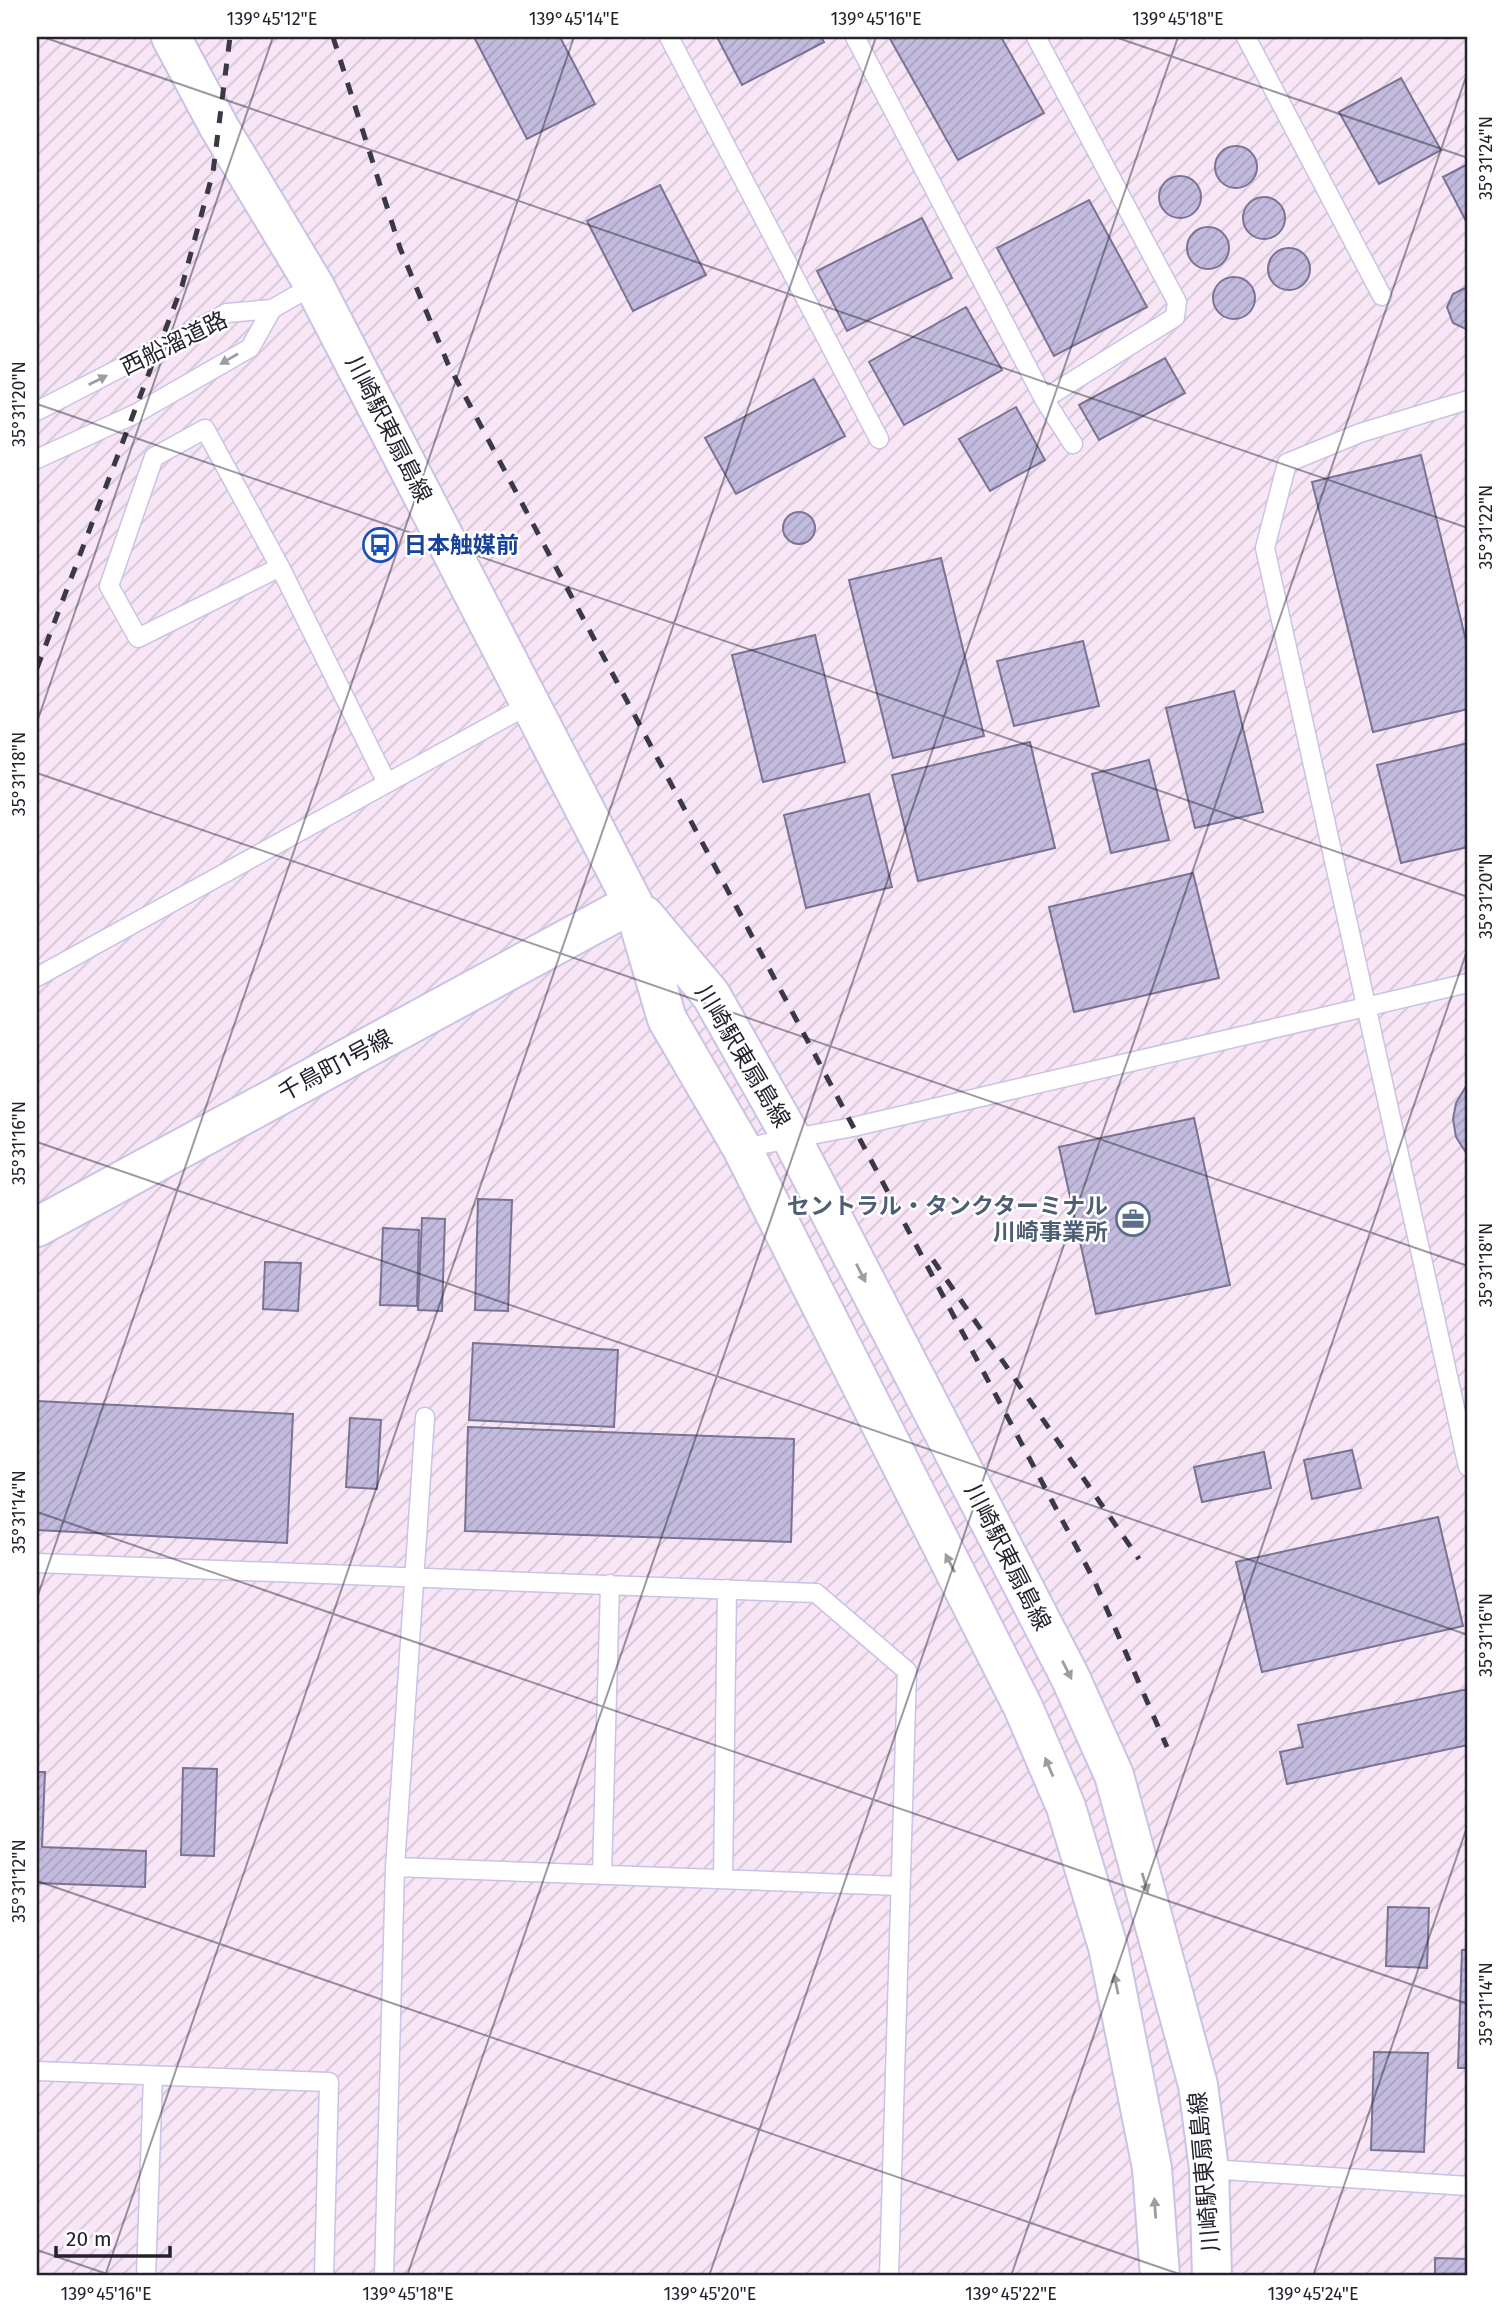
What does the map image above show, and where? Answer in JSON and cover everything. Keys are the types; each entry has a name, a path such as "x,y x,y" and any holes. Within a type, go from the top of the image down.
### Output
{"street":[{"name":"川崎駅東扇島線","path":"171,37 219,127 314,285 633,903 667,1018 742,1149 1023,1707 1066,1807 1108,1947 1139,2091 1152,2168 1160,2276"},
{"name":"川崎駅東扇島線","path":"633,903 711,995 790,1138 1070,1677 1114,1774 1198,2085 1209,2169 1212,2276"},
{"name":"千鳥町1号線","path":"37,1227 633,903"}],"lane":[{"path":"669,37 879,439"},
{"path":"855,37 1044,399 1073,444"},
{"path":"1036,37 1177,302 1175,317 1044,399"},
{"path":"1246,37 1382,296"},
{"name":"西船溜道路","path":"37,411 227,313 272,309 314,285"},
{"path":"37,459 135,414 250,348 272,309"},
{"path":"1468,400 1360,433 1287,463 1265,548 1468,1467"},
{"path":"280,567 138,638 109,586 154,457 205,429 280,567 387,783"},
{"path":"37,976 530,704"},
{"path":"742,1149 853,1127 1468,983"},
{"path":"384,2276 395,1867 412,1576 419,1539 425,1417"},
{"path":"37,1563 816,1593 907,1671 889,2276"},
{"path":"602,1875 610,1584"},
{"path":"723,1879 727,1589"},
{"path":"395,1867 901,1886"},
{"path":"37,2071 330,2082 324,2276"},
{"path":"146,2276 153,2076"},
{"path":"1209,2169 1468,2186"}],"shaded area":[{"path":"37,37 1468,37 1468,2276 37,2276"}],"building":[{"path":"474,37 560,37 595,104 527,139"},
{"path":"717,37 821,37 824,42 742,85"},
{"path":"889,37 1001,37 1044,113 958,160"},
{"path":"1401,78 1441,150 1379,184 1339,112"},
{"path":"1236,146 1251,152 1257,167 1251,182 1236,188 1221,182 1215,167 1221,152"},
{"path":"1468,164 1468,225 1443,177"},
{"path":"1180,176 1195,182 1201,197 1195,212 1180,218 1165,212 1159,197 1165,182"},
{"path":"660,185 706,275 633,311 587,221"},
{"path":"1264,197 1279,203 1285,218 1279,233 1264,239 1249,233 1243,218 1249,203"},
{"path":"1089,200 1147,307 1054,356 997,248"},
{"path":"922,218 952,278 847,331 817,271"},
{"path":"1208,227 1223,233 1229,248 1223,263 1208,269 1193,263 1187,248 1193,233"},
{"path":"1289,248 1304,254 1310,269 1304,284 1289,290 1274,284 1268,269 1274,254"},
{"path":"1234,277 1249,283 1255,298 1249,313 1234,319 1219,313 1213,298 1219,283"},
{"path":"1468,287 1468,330 1453,323 1447,307 1453,294"},
{"path":"966,307 1002,370 904,425 869,362"},
{"path":"1165,358 1185,393 1099,440 1079,405"},
{"path":"814,379 845,436 736,494 705,438"},
{"path":"1016,407 1045,460 990,491 959,439"},
{"path":"1421,455 1468,649 1468,709 1373,732 1312,482"},
{"path":"799,512 810,517 815,528 810,539 799,544 788,539 783,528 788,517"},
{"path":"941,558 984,736 893,758 849,580"},
{"path":"815,635 845,762 763,782 732,655"},
{"path":"1083,641 1099,706 1014,726 997,661"},
{"path":"1234,691 1263,812 1195,828 1166,708"},
{"path":"1030,742 1055,848 918,881 892,775"},
{"path":"1468,743 1468,847 1401,863 1377,765"},
{"path":"1149,760 1169,840 1111,853 1092,774"},
{"path":"869,794 892,887 806,908 784,815"},
{"path":"1193,873 1219,978 1074,1012 1049,907"},
{"path":"1468,1083 1468,1156 1456,1137 1453,1119 1456,1103"},
{"path":"1194,1118 1230,1285 1096,1314 1059,1147"},
{"path":"478,1199 512,1200 508,1311 475,1310"},
{"path":"422,1218 445,1219 442,1311 418,1310"},
{"path":"383,1228 419,1230 417,1306 380,1305"},
{"path":"265,1262 301,1263 298,1311 263,1309"},
{"path":"473,1343 618,1350 614,1427 469,1420"},
{"path":"37,1401 293,1414 287,1543 37,1530"},
{"path":"350,1418 381,1420 377,1489 346,1487"},
{"path":"468,1427 794,1439 791,1542 465,1531"},
{"path":"1352,1450 1361,1488 1312,1499 1304,1460"},
{"path":"1264,1452 1271,1488 1202,1502 1194,1467"},
{"path":"1438,1517 1463,1626 1262,1672 1236,1562"},
{"path":"1468,1689 1468,1745 1287,1784 1280,1752 1303,1747 1298,1725"},
{"path":"183,1768 217,1769 214,1856 181,1855"},
{"path":"37,1772 45,1772 42,1847 146,1851 145,1887 37,1883"},
{"path":"1388,1907 1429,1908 1427,1968 1386,1966"},
{"path":"1462,1950 1468,1950 1468,2068 1458,2068"},
{"path":"1374,2052 1428,2053 1424,2152 1371,2150"},
{"path":"1435,2258 1468,2259 1468,2276 1435,2276"}],"railway":[{"path":"37,668 182,286 213,172 230,37"},
{"path":"333,37 400,248 448,364 1094,1580 1167,1747"},
{"path":"933,1260 1139,1559"}],"place":[{"name":"日本触媒前","path":"380,545"},
{"name":"セントラル・タンクターミナル 川崎事業所","path":"1133,1219"}]}
